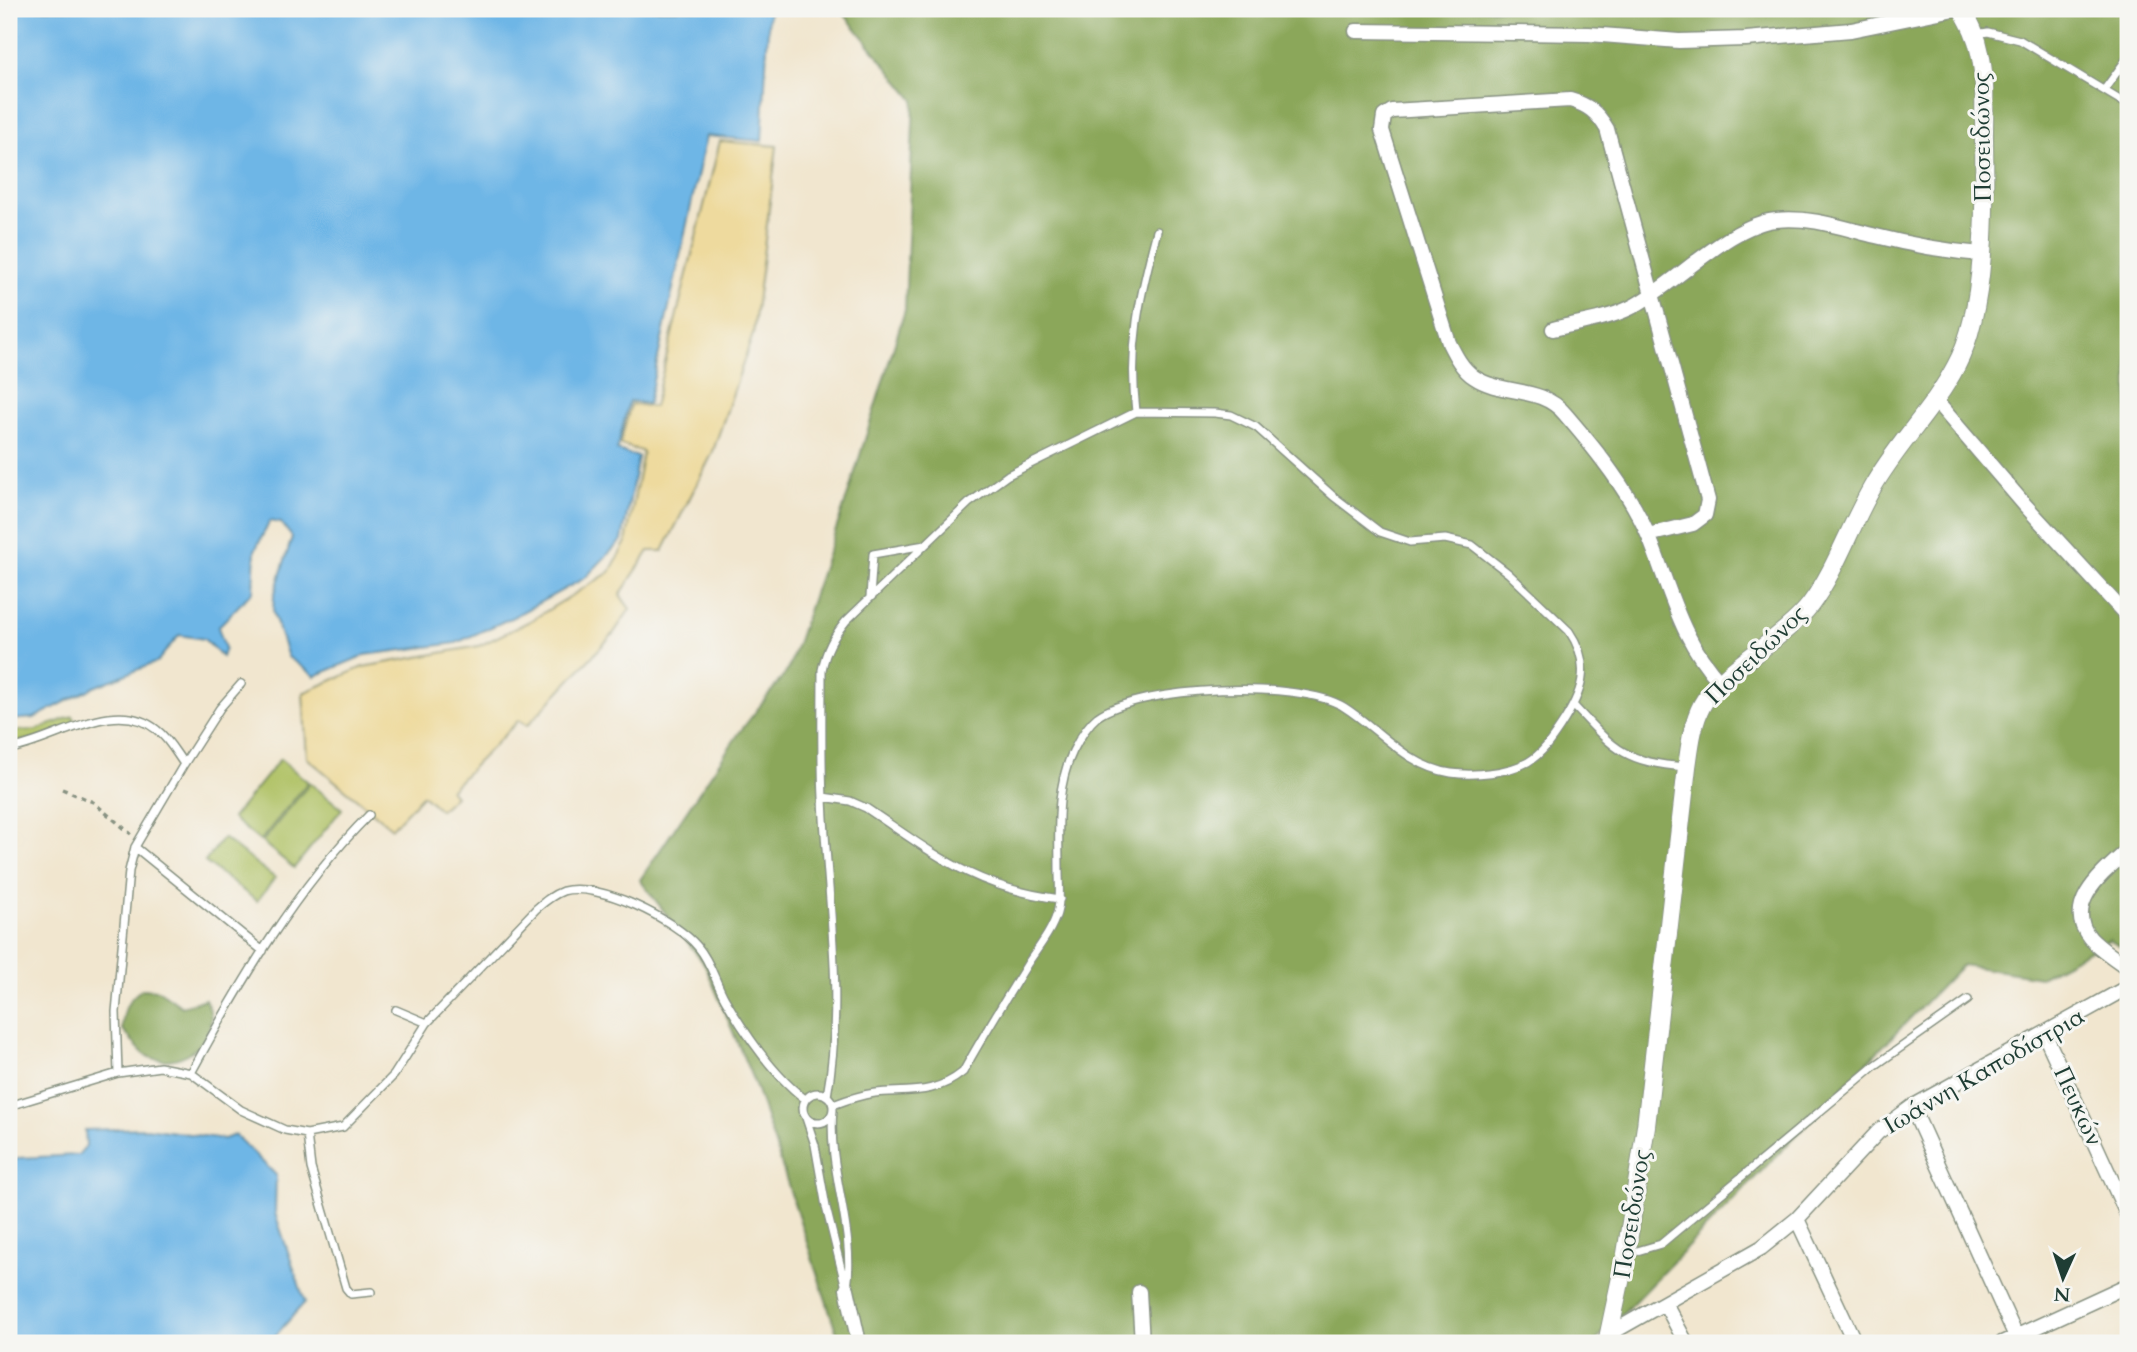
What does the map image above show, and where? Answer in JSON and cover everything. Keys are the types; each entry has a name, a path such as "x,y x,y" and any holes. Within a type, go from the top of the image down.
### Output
{"street":[{"path":"1356,31 1589,34 1679,41 1746,40 1851,30 1954,9"},
{"name":"Ποσειδώνος","path":"1609,1338 1626,1254 1661,1020 1687,767 1692,733 1702,704 1721,683 1784,632 1810,604 1883,469 1935,400 1958,364 1972,320 1981,254 1985,192 1984,84 1976,34 1962,9"},
{"path":"1648,536 1693,524 1705,515 1708,500 1650,296 1607,130 1598,114 1585,104 1570,100 1392,111 1384,116 1382,130 1449,343 1460,363 1474,377 1531,392 1563,411 1618,483 1648,536 1689,642 1721,683"},
{"path":"1553,328 1628,309 1713,249 1751,227 1775,220 1835,225 1942,251 1981,254"},
{"path":"1935,400 2024,504 2128,617"},
{"path":"2128,850 2085,893 2081,925 2091,940 2128,968"},
{"name":"Ιωάννη Καποδίστρια","path":"1609,1338 1762,1248 1797,1219 1878,1132 1912,1107 2128,987"},
{"name":"Πευκών","path":"2045,1035 2128,1216"},
{"path":"1912,1107 2017,1340"},
{"path":"1797,1219 1855,1343"},
{"path":"2002,1343 2017,1340 2128,1285"},
{"path":"847,1289 859,1343"},
{"path":"1139,1292 1142,1343"},
{"path":"1665,1303 1685,1343"}],"lane":[{"path":"1976,34 1988,32 2020,40 2128,105"},
{"path":"2104,90 2128,57"},
{"path":"1136,412 1132,376 1134,324 1157,231"},
{"path":"806,1118 814,1123 824,1122 833,1107 871,1094 931,1090 950,1083 963,1072 1053,923 1060,899 1060,790 1067,763 1088,727 1114,707 1188,691 1306,693 1326,698 1344,707 1407,755 1431,768 1452,773 1509,770 1529,761 1543,750 1574,706 1584,678 1584,660 1579,645 1569,631 1484,553 1457,540 1410,542 1380,532 1333,496 1244,419 1215,413 1136,412 1116,419 1008,475 970,503 870,598 832,639 822,670 823,797 835,976 835,1034 827,1096 833,1107 832,1150 849,1235 847,1289"},
{"path":"870,598 873,554 926,545"},
{"path":"118,1073 116,1012 129,871 136,844 220,708 241,684"},
{"path":"1574,706 1609,743 1625,755 1687,767"},
{"path":"9,749 27,746 101,719 132,717 160,732 184,764"},
{"path":"823,797 850,801 866,808 958,869 994,886 1022,894 1060,899"},
{"path":"191,1073 263,951 321,869 369,815"},
{"path":"136,844 263,951"},
{"path":"9,1106 118,1073 160,1067 191,1073 241,1110 262,1121 307,1134 343,1127 356,1117 408,1056 427,1023 550,897 577,889 622,901 685,933 707,958 725,998 770,1065 805,1099"},
{"path":"1626,1254 1661,1244 1873,1067 1968,1000"},
{"path":"396,1010 427,1023"},
{"path":"827,1096 818,1093 805,1099 802,1109 815,1145 826,1207 847,1289"},
{"path":"307,1134 311,1168 346,1288 351,1294 371,1292"}],"path":[{"path":"62,789 93,802 136,844"}],"green space":[{"path":"840,9 2128,9 2128,951 2109,940 2040,977 1962,965 1594,1343 840,1343 756,1087 705,965 640,880 739,733 788,670 849,491 905,310 914,100"},
{"path":"73,716 76,723 38,738 9,743 9,731 36,730"},
{"path":"280,759 308,782 260,841 232,818"},
{"path":"310,783 342,809 294,868 262,842"},
{"path":"223,838 275,878 257,901 205,862"},
{"path":"143,989 158,990 182,1007 205,999 210,1012 210,1025 198,1046 175,1059 162,1060 141,1052 122,1029 127,1006"}],"sand":[{"path":"720,141 777,146 753,334 712,454 663,551 649,551 620,595 630,609 613,634 527,726 519,720 450,790 455,796 440,810 423,795 392,828 307,758 303,693 363,667 479,646 530,621 610,572 626,542 643,452 620,444 631,404 654,407"}],"water":[{"path":"9,9 769,9 762,141 706,136 648,404 629,401 617,450 638,457 622,540 585,578 513,617 456,643 365,655 315,676 288,657 273,612 274,596 292,537 281,523 270,521 255,550 253,591 218,627 225,648 222,657 204,639 179,635 157,662 94,687 34,718 9,720"},
{"path":"147,1128 224,1139 235,1135 276,1175 275,1213 305,1302 269,1343 9,1343 9,1165 18,1158 78,1155 86,1146 85,1130"}]}
